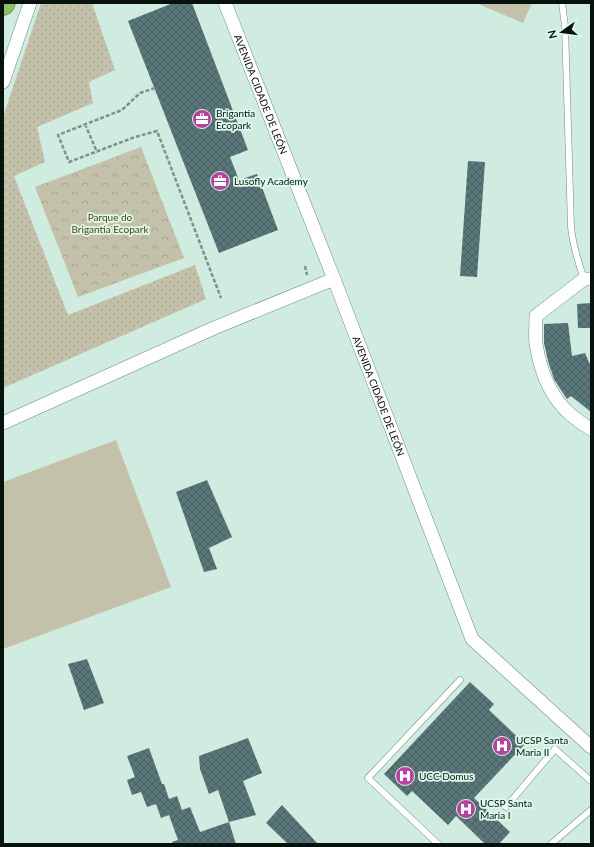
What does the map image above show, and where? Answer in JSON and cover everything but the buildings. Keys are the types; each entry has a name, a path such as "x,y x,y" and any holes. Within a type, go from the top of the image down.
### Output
{"street":[{"path":"3,82 30,3"},
{"name":"AVENIDA CIDADE DE LEÓN","path":"225,3 334,279 472,638 591,747"},
{"path":"3,424 214,328 334,279"},
{"path":"587,279 536,316 536,343 547,383 558,401 571,415 591,429"}],"lane":[{"path":"562,3 565,26 572,239 574,249 587,279"},
{"path":"438,844 368,778 460,680"},
{"path":"506,807 555,749 591,781"},
{"path":"551,844 591,810"}],"path":[{"path":"155,88 140,93 122,110 58,135 69,162 135,137 157,131 221,298"},
{"path":"85,124 97,152"}],"green space":[{"path":"41,3 92,3 115,70 89,82 93,103 37,127 45,162 14,176 68,315 195,265 206,299 3,388 3,117"},
{"path":"476,3 532,3 523,23"},
{"name":"Parque do Brigantia Ecopark","path":"141,147 184,258 78,297 35,187"},
{"path":"116,440 171,587 3,649 3,482"}],"place":[{"name":"Brigantia Ecopark","path":"202,119"},
{"name":"Lusofly Academy","path":"220,181"},
{"name":"UCSP Santa Maria II","path":"502,746"},
{"name":"UCC Domus","path":"405,776"},
{"name":"UCSP Santa Maria I","path":"466,809"}]}
